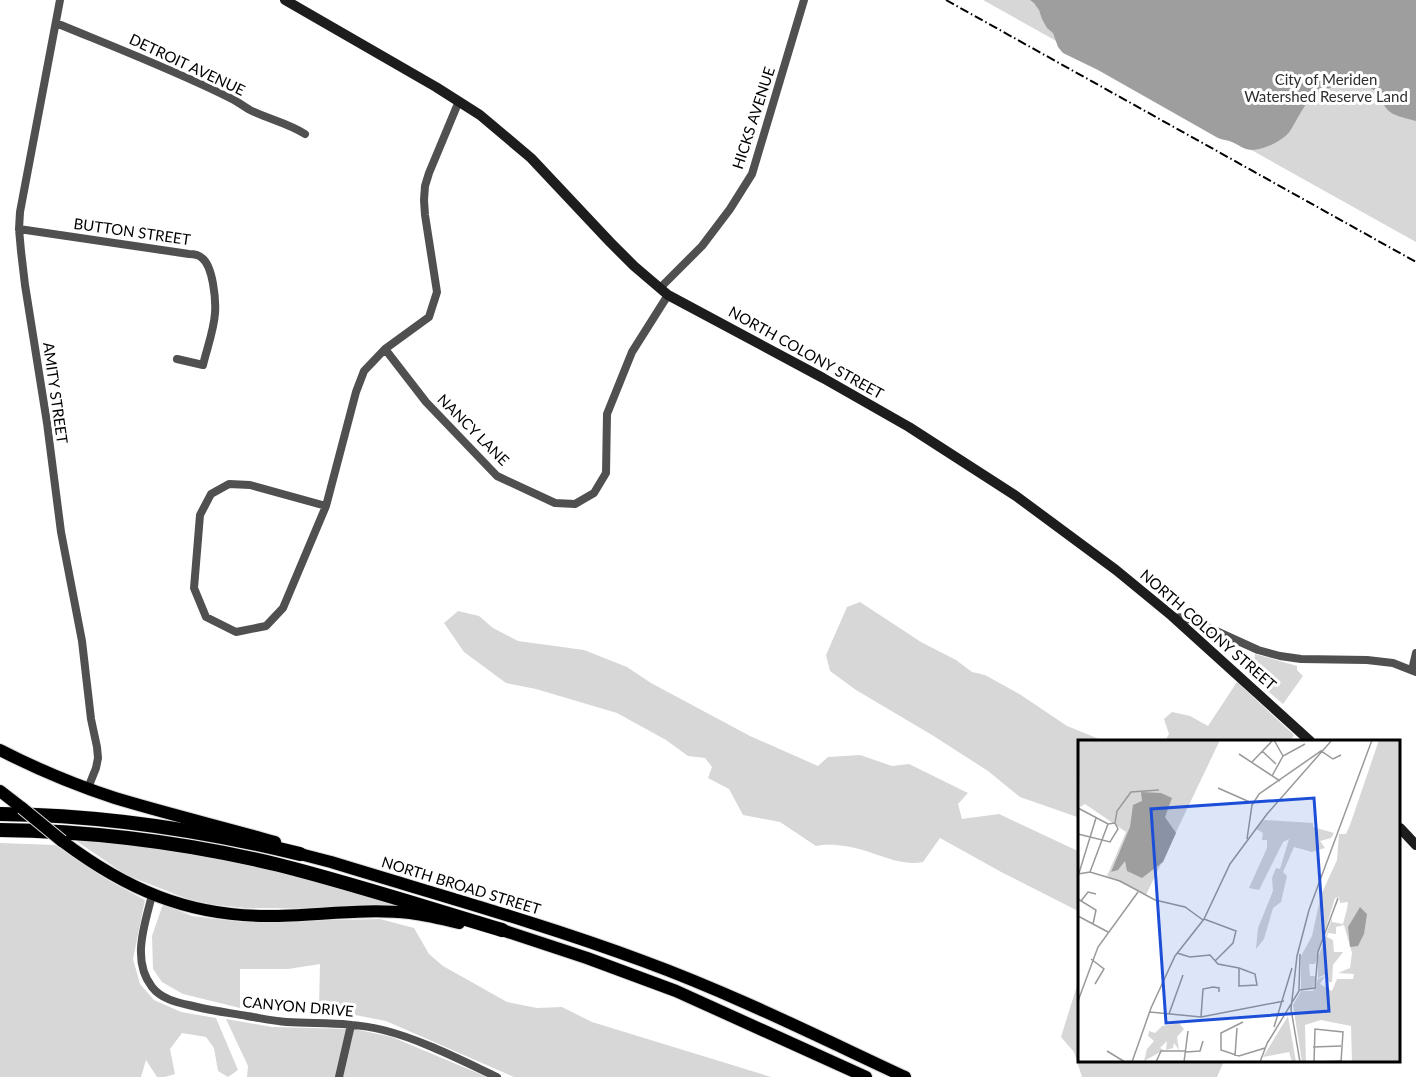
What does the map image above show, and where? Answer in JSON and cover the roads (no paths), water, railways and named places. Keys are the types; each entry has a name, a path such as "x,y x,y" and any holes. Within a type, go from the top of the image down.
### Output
{"highway":[{"path":"0,814 86,818 162,827 250,843 300,855"},
{"path":"0,830 109,836 228,854 334,880 502,930"}],"main road":[{"name":"NORTH COLONY STREET","path":"285,0 459,100 498,129 531,158 609,242 664,291 909,426 1016,496 1116,570 1172,616 1309,740"},
{"name":"NORTH BROAD STREET","path":"0,750 43,770 132,803 276,842 300,855 570,935 654,965 719,992 905,1077"},
{"name":"NORTH BROAD STREET","path":"0,791 62,841 101,868 152,895 195,908 239,915 401,913 433,917 477,928 502,930 641,977 866,1077"},
{"path":"1401,829 1416,845"},
{"path":"774,1035 780,1020"}],"street":[{"name":"AMITY STREET","path":"60,0 20,212 19,230 61,532 82,641 91,719 97,747 96,768 88,788"},
{"name":"HICKS AVENUE","path":"664,291 730,209 752,174 804,0"},
{"name":"DETROIT AVENUE","path":"56,23 233,99 253,111 289,124 305,134"},
{"path":"326,506 250,485 229,484 212,494 200,515 194,588 206,617 236,632 266,626 283,608 326,506 356,392 364,371 385,349 429,316 437,292 424,215 425,186 459,100"},
{"name":"BUTTON STREET","path":"19,230 189,254 202,258 208,267 214,290 214,324 203,365 177,359"},
{"name":"NANCY LANE","path":"385,349 426,402 497,476 555,503 575,504 594,493 606,473 607,414 632,352 664,291"},
{"path":"1172,616 1192,620 1258,650 1280,656 1301,659 1367,660 1393,663 1414,671 1416,653"},
{"name":"CANYON DRIVE","path":"152,895 142,935 141,964 145,976 162,996 174,1002 222,1013 269,1020 351,1025 382,1030 497,1077"},
{"path":"339,1077 351,1025"}],"railway":[{"path":"946,0 1416,262"}],"park label":[{"name":"City of Meriden Watershed Reserve Land","path":"1326,88"}]}
